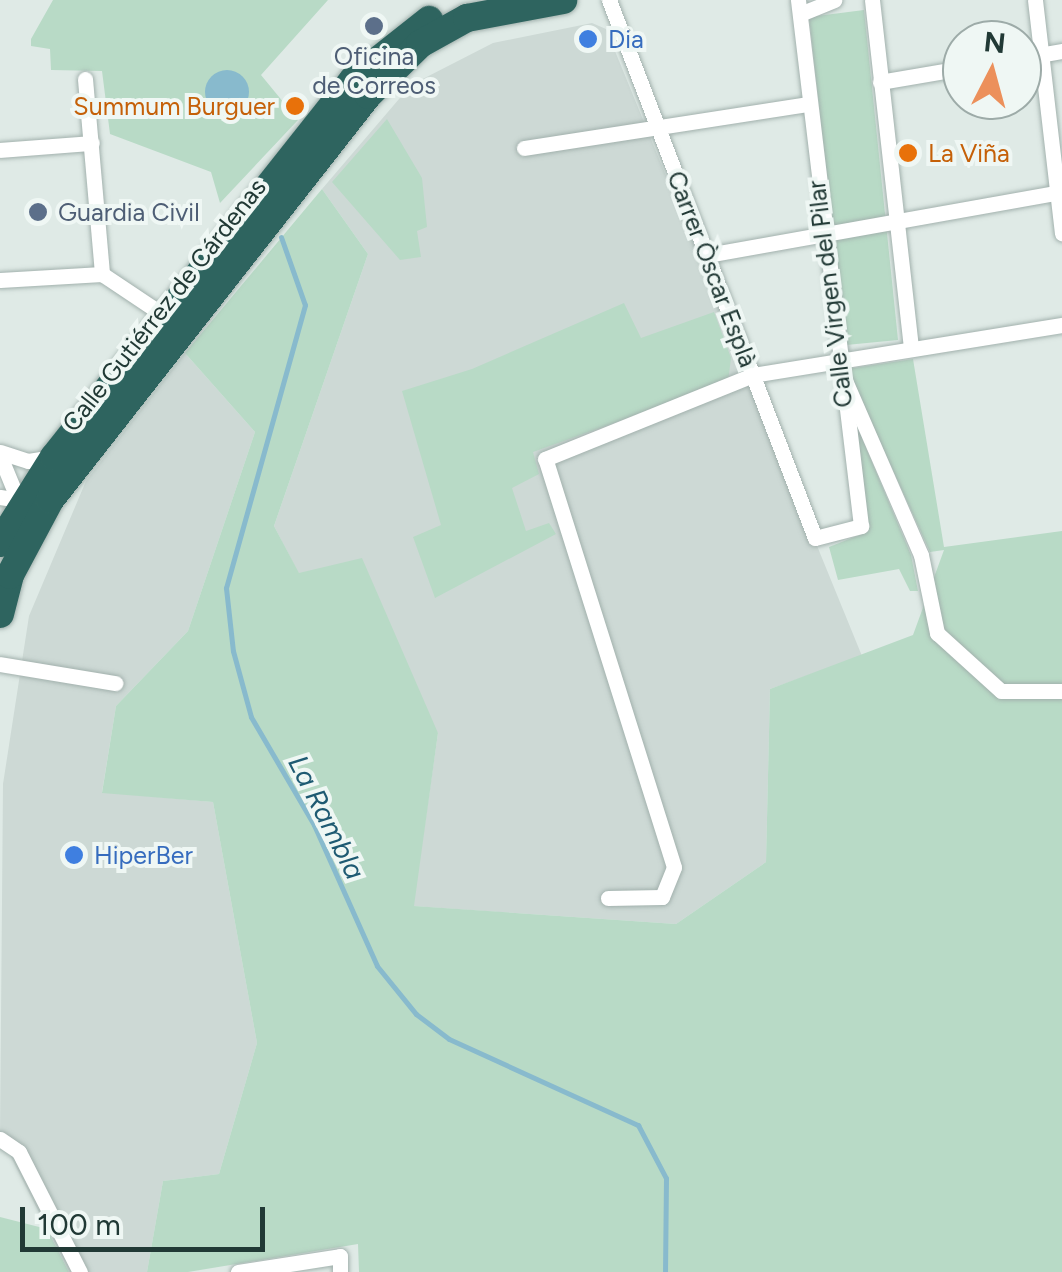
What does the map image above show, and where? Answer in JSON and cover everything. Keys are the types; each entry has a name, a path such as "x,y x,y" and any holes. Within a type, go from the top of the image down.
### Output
{"highway":[{"name":"Calle Gutiérrez de Cárdenas","path":"0,544 24,499 54,457 353,80 400,37 471,0"},
{"name":"Calle Gutiérrez de Cárdenas","path":"0,614 24,499 368,95 420,44 467,18 516,5 562,0"}],"street":[{"name":"Carrer Òscar Esplà","path":"610,0 815,538"},
{"name":"Calle Virgen del Pilar","path":"815,538 861,526 837,360 799,7 834,0"},
{"path":"867,1 911,349"},
{"path":"1062,51 1042,55 1062,233"},
{"path":"880,82 942,71"},
{"path":"85,79 102,274"},
{"path":"524,148 808,104"},
{"path":"0,150 92,143"},
{"path":"707,256 1059,192"},
{"path":"0,280 102,274 166,316"},
{"path":"608,898 662,896 674,867 545,459 753,375 1062,325"},
{"path":"837,360 921,555 937,634 1001,691 1062,691"},
{"path":"0,454 24,499"},
{"path":"0,454 28,462 54,457"},
{"path":"0,664 115,682"},
{"path":"0,1139 19,1152 80,1272"},
{"path":"238,1272 340,1256 340,1272"}],"shaded area":[{"path":"592,23 606,29 862,656 770,689 766,862 676,924 413,906 438,733 299,574 274,526 368,254 322,189 411,85 493,43"},
{"path":"185,353 255,432 188,631 116,706 102,792 213,802 257,1043 219,1174 163,1181 147,1272 69,1272 0,1135 3,784 29,616 86,481"}],"green space":[{"path":"53,0 328,0 261,75 298,120 220,203 211,172 110,134 102,71 51,70 50,49 31,46 31,39"},
{"path":"864,10 898,340 846,345 809,17"},
{"path":"387,119 422,178 427,227 417,231 421,257 400,260 332,182"},
{"path":"322,189 368,254 274,526 299,573 362,558 438,733 414,906 676,924 766,862 770,689 913,635 944,550 930,552 847,369 913,359 944,547 1062,531 1062,1272 359,1272 358,1244 188,1272 147,1272 163,1181 219,1174 257,1043 213,802 102,793 116,706 188,631 255,432 185,353"},
{"path":"624,303 641,338 714,312 731,358 728,382 533,452 539,474 512,488 526,531 549,523 556,534 435,598 413,537 441,525 402,391 472,369"},
{"path":"848,405 911,555 918,591 910,591 899,569 838,580 829,547 867,532"},
{"path":"0,1217 47,1229 69,1272 0,1272"}],"water":[{"path":"227,70 243,76 249,92 243,108 227,114 211,108 205,92 211,76"}],"waterway":[{"name":"La Rambla","path":"281,237 305,305 226,588 233,651 251,717 314,825 377,966 416,1014 449,1039 638,1125 666,1178 665,1272"}],"place":[{"name":"Oficina de Correos","path":"374,26"},
{"name":"Dia","path":"588,39"},
{"name":"Summum Burguer","path":"295,106"},
{"name":"La Viña","path":"908,153"},
{"name":"Guardia Civil","path":"38,212"},
{"name":"HiperBer","path":"74,855"}]}
